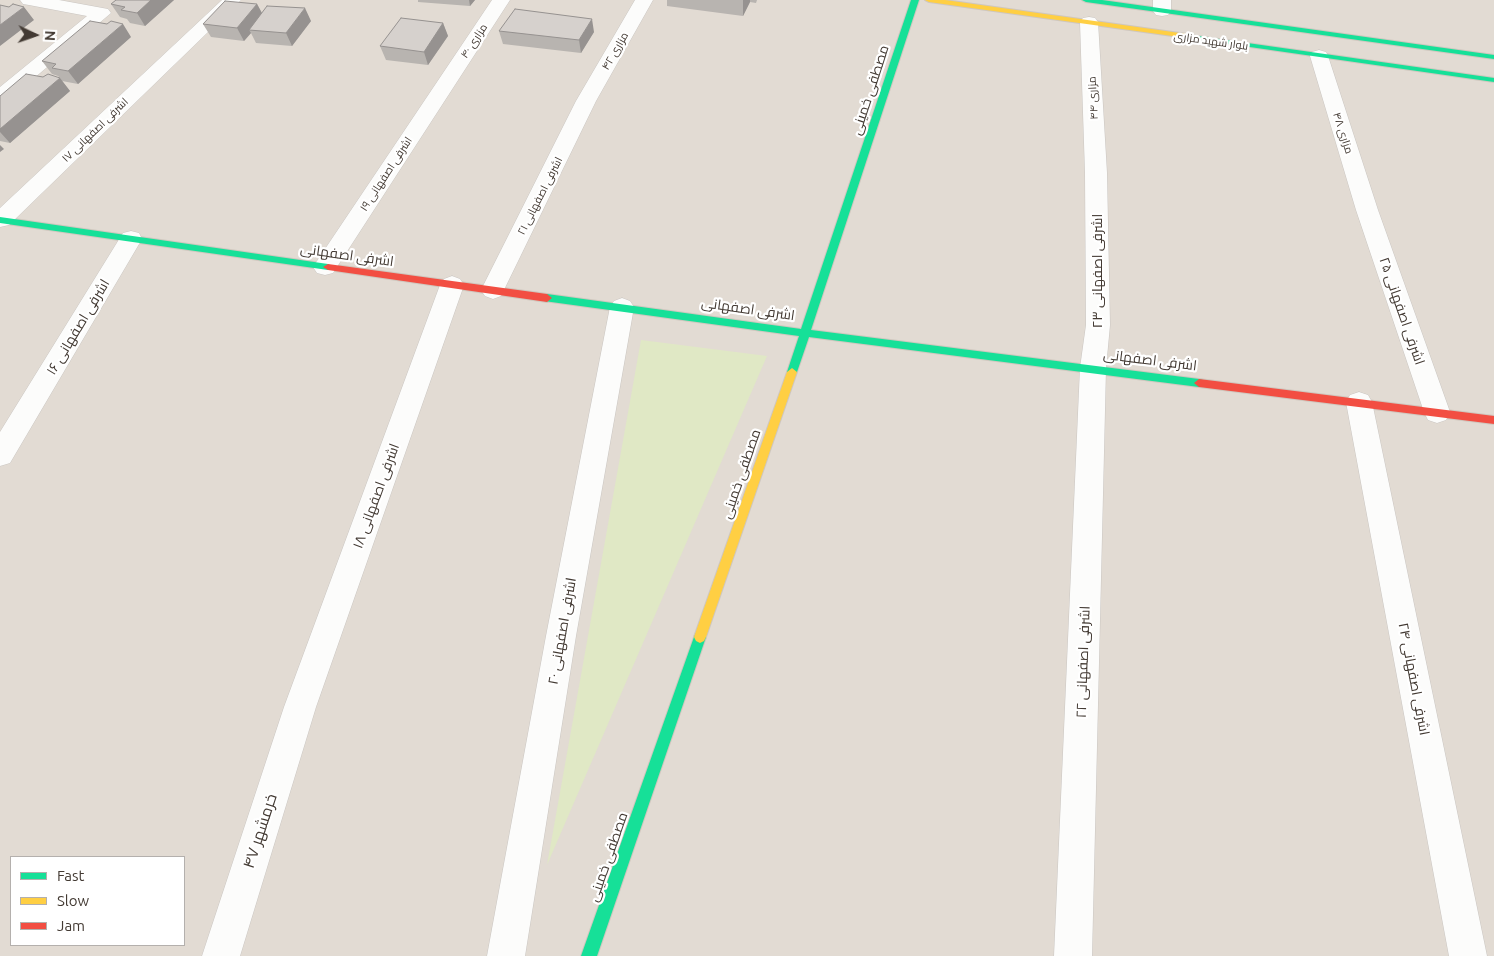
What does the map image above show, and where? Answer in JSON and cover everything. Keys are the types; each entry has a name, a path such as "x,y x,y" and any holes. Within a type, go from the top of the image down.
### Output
{"main road":[{"name":"مصطفی خمینی","path":"589,956 806,332 915,0"},
{"name":"بلوار شهید مزاری","path":"929,0 1494,80"},
{"name":"بلوار شهید مزاری","path":"1086,0 1162,5 1494,57"},
{"name":"اشرفی اصفهانی","path":"0,220 452,285 1494,420"}],"street":[{"path":"0,97 102,13 33,0"},
{"name":"اشرفی اصفهانی ۱۷","path":"0,220 232,0"},
{"name":"مزاری ۴۰","path":"447,81 501,0"},
{"name":"مزاری ۴۲","path":"586,102 644,0"},
{"name":"مزاری ۴۴","path":"1090,22 1096,173"},
{"name":"مزاری ۴۸","path":"1318,56 1367,210"},
{"name":"اشرفی اصفهانی ۱۹","path":"325,267 447,81"},
{"name":"اشرفی اصفهانی ۲۱","path":"492,290 586,102"},
{"name":"اشرفی اصفهانی ۲۳","path":"1093,368 1098,325 1096,173"},
{"name":"اشرفی اصفهانی ۲۵","path":"1367,210 1437,412"},
{"name":"اشرفی اصفهانی ۱۶","path":"0,455 12,414 131,239"},
{"name":"اشرفی اصفهانی ۱۸","path":"300,707 452,285"},
{"name":"اشرفی اصفهانی ۲۰","path":"506,956 561,636 622,307"},
{"name":"اشرفی اصفهانی ۲۲","path":"1073,956 1093,368"},
{"name":"اشرفی اصفهانی ۲۴","path":"1359,402 1468,956"},
{"name":"خرمشهر ۴۷","path":"221,956 300,707"}],"shaded area":[{"path":"0,0 1494,0 1494,956 0,956"}],"green space":[{"path":"641,340 767,356 547,865"}],"building":[{"path":"116,0 151,0 137,13 121,10 125,7 111,4"},
{"path":"225,1 257,4 237,28 203,24"},
{"path":"13,4 24,7 0,25 0,5 9,7"},
{"path":"267,6 305,8 286,33 249,30"},
{"path":"515,9 592,19 579,40 499,31"},
{"path":"401,18 443,23 424,52 380,46"},
{"path":"90,21 107,24 111,21 123,24 68,71 52,68 56,64 42,61"},
{"path":"26,74 43,77 48,74 60,78 0,129 0,96"}],"traffic: fast":[{"path":"792,372 915,0"},
{"path":"1086,0 1494,57"},
{"path":"1194,37 1494,80"},
{"path":"0,220 328,267"},
{"path":"547,298 1199,383"},
{"path":"589,956 700,637"}],"traffic: slow":[{"path":"929,0 1194,37"},
{"path":"700,637 792,372"}],"traffic: jam":[{"path":"328,267 547,298"},
{"path":"1199,383 1494,420"}]}
